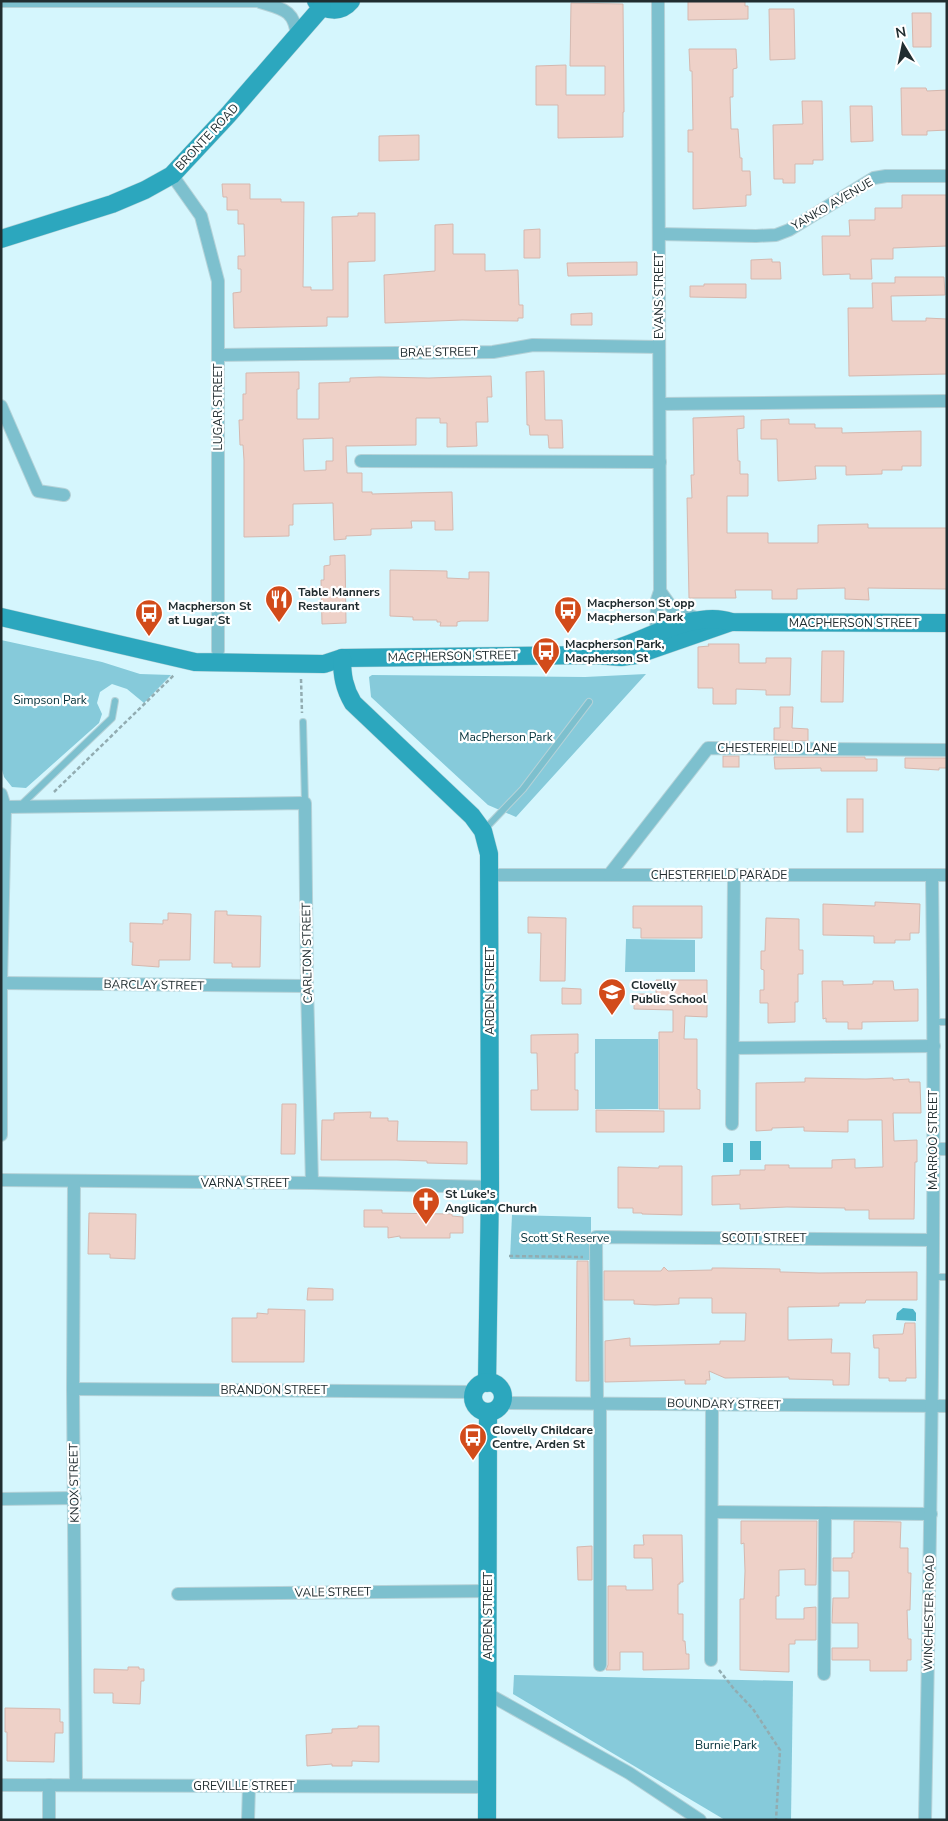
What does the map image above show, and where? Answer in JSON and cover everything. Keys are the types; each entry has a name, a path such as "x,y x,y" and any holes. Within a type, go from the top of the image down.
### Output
{"main road":[{"path":"319,4 335,10 342,8 351,1"},
{"name":"BRONTE ROAD","path":"1,239 112,204 145,190 172,175 297,37 319,4"},
{"name":"MACPHERSON STREET","path":"1,616 195,662 324,664 342,658"},
{"name":"MACPHERSON STREET","path":"172,656 195,650 325,653 342,658 594,654 621,657 636,655 698,620 721,618 731,622 947,623"},
{"name":"MACPHERSON STREET","path":"660,641 695,634 731,622"},
{"name":"ARDEN STREET","path":"342,658 344,688 353,703 472,816 483,831 490,854 490,1187 481,1387"},
{"path":"492,1383 500,1388 503,1397 495,1408 483,1411 475,1405 474,1401 481,1387 492,1383"},
{"name":"ARDEN STREET","path":"487,1820 488,1590 495,1408"}],"street":[{"name":"EVANS STREET","path":"658,1 660,591 657,600 660,641"},
{"path":"1,2 262,2 283,9 290,15 296,26 297,37"},
{"name":"LUGAR STREET","path":"172,175 201,216 218,281 218,651"},
{"name":"YANKO AVENUE","path":"659,234 776,235 789,230 874,178 886,176 947,176"},
{"name":"BRAE STREET","path":"218,355 492,352 533,345 659,347"},
{"path":"660,404 947,401"},
{"path":"1,406 38,491 64,495"},
{"path":"361,461 660,462"},
{"path":"660,591 672,608 698,620"},
{"name":"CHESTERFIELD LANE","path":"609,875 708,748 947,750"},
{"path":"1,794 5,807 1,983 1,1135"},
{"path":"5,807 305,803"},
{"name":"CARLTON STREET","path":"305,803 312,1183"},
{"name":"CHESTERFIELD PARADE","path":"491,875 947,875"},
{"path":"732,1124 734,875"},
{"name":"MARROO STREET","path":"932,875 940,1022 934,1046 932,1406"},
{"name":"BARCLAY STREET","path":"1,983 307,986"},
{"path":"733,1048 934,1046"},
{"path":"934,1149 947,1149"},
{"name":"VARNA STREET","path":"1,1180 490,1187"},
{"name":"KNOX STREET","path":"74,1182 73,1389 76,1786"},
{"name":"SCOTT STREET","path":"596,1258 596,1237 933,1240"},
{"path":"596,1258 600,1665"},
{"name":"BRANDON STREET","path":"73,1389 481,1387"},
{"name":"BOUNDARY STREET","path":"495,1408 598,1403 947,1406"},
{"path":"711,1660 712,1404"},
{"name":"WINCHESTER ROAD","path":"925,1820 932,1406"},
{"path":"1,1499 75,1498"},
{"path":"712,1512 931,1514"},
{"path":"824,1674 825,1513"},
{"name":"VALE STREET","path":"178,1594 488,1590"},
{"path":"488,1694 629,1773 700,1820"},
{"name":"GREVILLE STREET","path":"1,1785 487,1787"},
{"path":"49,1786 49,1820"},
{"path":"248,1820 249,1786"}],"lane":[{"path":"20,806 112,718 115,701"},
{"path":"483,831 523,789 590,702"},
{"name":"CARLTON STREET","path":"303,722 305,803"},
{"path":"933,1277 947,1277"}],"path":[{"path":"40,806 176,673"},
{"path":"301,674 303,722"},
{"path":"509,1256 596,1258"},
{"path":"711,1660 752,1709 780,1750 776,1820"}],"green space":[{"name":"Simpson Park","path":"1,640 102,662 140,674 171,675 144,703 127,689 112,684 100,692 97,703 102,714 99,723 26,788 12,787 4,777 1,766"},
{"name":"MacPherson Park","path":"646,674 516,817 488,805 371,697 369,677 372,675 585,677"},
{"path":"626,939 695,940 695,972 625,972"},
{"path":"595,1039 658,1039 658,1109 595,1109"},
{"name":"Scott St Reserve","path":"512,1215 591,1217 591,1260 510,1259"},
{"name":"Burnie Park","path":"514,1675 793,1681 791,1820 725,1820 513,1694"}],"shaded area":[{"path":"750,1141 761,1141 761,1160 750,1160"},
{"path":"723,1143 733,1143 733,1162 723,1162"},
{"path":"903,1308 913,1309 916,1313 916,1321 896,1320 897,1313"}],"building":[{"path":"688,1 745,1 745,6 748,6 748,19 688,20"},
{"path":"571,3 623,4 623,137 558,138 558,105 536,105 536,66 566,65 566,95 605,95 605,66 570,66"},
{"path":"769,9 794,9 795,59 770,60"},
{"path":"912,13 931,13 931,47 913,47"},
{"path":"689,49 736,49 737,68 733,69 733,97 730,97 731,129 738,129 742,171 750,171 751,195 746,195 746,206 693,209 693,152 688,152 688,130 693,130 692,71 690,71"},
{"path":"901,88 926,88 927,91 947,90 947,130 927,131 927,135 902,135"},
{"path":"802,101 822,101 823,160 813,160 813,164 795,164 795,183 783,183 783,179 774,179 773,125 803,124"},
{"path":"850,106 872,106 873,141 851,142"},
{"path":"419,135 419,160 379,161 379,136"},
{"path":"222,184 250,184 250,199 281,199 281,202 304,202 303,287 311,287 311,290 333,290 332,217 358,216 358,213 375,213 375,261 348,262 348,317 327,317 327,326 234,328 233,293 241,292 241,269 238,269 238,256 245,256 244,224 238,224 238,210 227,210 227,197 223,197"},
{"path":"902,195 947,195 947,246 893,248 893,259 871,259 872,279 850,279 850,274 823,275 822,236 850,236 849,220 875,220 875,208 902,208"},
{"path":"453,224 453,254 485,254 485,271 518,270 519,305 523,305 523,318 518,318 518,321 462,320 385,323 384,275 435,271 435,225"},
{"path":"540,229 540,258 524,258 524,230"},
{"path":"772,259 772,262 780,262 781,279 751,279 751,260"},
{"path":"637,262 637,275 568,276 567,263"},
{"path":"895,277 944,277 945,295 891,296 892,321 926,321 926,318 947,319 947,374 849,376 848,308 873,308 872,283 895,283"},
{"path":"704,284 746,284 746,298 690,297 690,286 704,286"},
{"path":"592,313 592,325 571,325 571,314"},
{"path":"544,371 545,420 562,420 563,448 549,448 548,435 530,435 529,425 527,425 526,372"},
{"path":"299,372 297,419 319,419 319,383 350,382 350,378 491,376 492,397 487,397 488,422 476,422 477,446 447,447 447,423 440,423 440,418 416,418 416,445 346,446 347,473 362,473 362,492 372,492 372,494 452,492 453,530 435,530 435,521 411,521 412,528 371,529 371,535 346,536 346,539 334,540 333,503 293,504 293,525 289,525 289,536 244,537 244,460 243,445 240,445 239,420 243,420 243,394 246,394 246,373","holes":["333,438 333,461 326,461 326,470 304,471 303,439"]},
{"path":"744,416 744,428 737,429 738,461 740,461 740,474 748,474 748,496 727,496 727,533 768,533 768,543 818,543 818,525 868,524 868,528 947,528 947,589 868,588 869,600 845,599 845,588 797,589 797,599 772,599 772,590 735,590 736,598 689,598 687,498 692,498 691,475 694,475 693,418"},
{"path":"789,419 789,424 815,424 815,428 842,428 842,433 921,431 921,466 902,466 902,470 882,470 882,474 846,475 846,466 815,466 816,479 778,481 777,439 761,439 761,420"},
{"path":"345,555 346,623 322,624 321,580 324,580 324,566 330,565 330,556"},
{"path":"390,570 447,571 447,578 469,579 469,572 489,572 488,621 461,621 457,622 457,626 440,626 441,622 437,622 437,620 413,620 413,617 390,616"},
{"path":"708,644 739,644 739,663 766,663 766,658 791,658 790,695 766,695 766,690 736,689 736,704 713,704 713,688 698,688 698,647 709,646"},
{"path":"822,651 844,651 843,702 821,702"},
{"path":"780,707 793,707 792,728 808,729 808,741 774,740 774,728 780,728"},
{"path":"723,756 739,756 739,767 723,767"},
{"path":"774,757 865,757 865,759 877,759 877,771 821,771 821,768 775,769"},
{"path":"905,758 947,758 947,768 939,768 939,770 905,768"},
{"path":"847,799 863,799 863,832 847,832"},
{"path":"875,902 920,904 919,933 910,933 910,940 895,940 895,943 874,943 874,936 823,935 823,904 875,906"},
{"path":"633,906 702,906 702,938 641,938 641,928 633,928"},
{"path":"215,911 227,911 227,915 261,916 260,967 232,967 232,963 214,963"},
{"path":"168,913 191,914 190,960 159,960 159,967 132,965 133,942 130,942 130,923 163,924 163,920 168,920"},
{"path":"528,917 566,918 565,981 540,981 541,933 528,933"},
{"path":"766,918 799,919 799,950 803,950 803,974 798,974 798,1002 795,1002 795,1022 768,1023 768,1003 760,1003 760,990 764,990 764,970 761,969 761,951 765,951"},
{"path":"656,980 707,980 707,1017 685,1016 684,1039 697,1039 697,1089 700,1090 700,1109 659,1109 659,1032 673,1032 673,1010 634,1009 634,994 656,994"},
{"path":"822,981 843,981 843,985 873,984 873,981 893,981 894,990 918,989 918,1021 862,1022 862,1029 848,1029 848,1022 826,1022 826,1018 823,1019"},
{"path":"562,988 581,989 581,1004 562,1004"},
{"path":"578,1034 578,1053 575,1053 575,1090 578,1090 578,1110 531,1110 531,1090 538,1090 537,1053 531,1053 531,1035"},
{"path":"805,1078 893,1078 893,1080 909,1079 909,1082 920,1082 921,1113 893,1113 894,1141 917,1140 914,1219 869,1219 869,1210 845,1210 845,1208 787,1207 740,1209 740,1204 712,1205 712,1176 740,1175 740,1170 765,1170 765,1165 789,1165 789,1168 832,1168 832,1160 855,1159 855,1168 883,1167 882,1120 848,1120 848,1132 804,1131 804,1127 772,1128 772,1130 756,1131 756,1083 805,1082"},
{"path":"282,1104 296,1104 295,1154 281,1154"},
{"path":"596,1110 664,1111 664,1132 596,1132"},
{"path":"371,1112 370,1118 388,1118 388,1121 398,1121 397,1141 467,1142 467,1164 397,1160 321,1160 322,1120 334,1120 334,1113"},
{"path":"659,1166 682,1166 682,1215 642,1214 633,1213 633,1208 618,1208 618,1167 659,1168"},
{"name":"St Luke's Anglican Church","path":"364,1210 382,1210 382,1213 452,1214 452,1216 463,1217 463,1233 450,1233 450,1238 400,1238 400,1236 388,1238 388,1227 364,1227"},
{"path":"89,1213 136,1214 135,1259 110,1258 110,1254 88,1254"},
{"path":"577,1261 588,1261 589,1381 576,1381"},
{"path":"664,1267 668,1271 723,1268 780,1269 780,1272 819,1273 917,1272 917,1300 866,1300 865,1303 839,1303 839,1306 788,1307 788,1340 832,1339 831,1353 850,1353 849,1385 833,1385 833,1380 789,1379 789,1377 725,1378 709,1371 710,1380 706,1380 706,1384 685,1384 685,1380 605,1382 605,1341 630,1338 630,1346 720,1344 720,1341 745,1341 746,1313 712,1313 712,1298 679,1298 679,1304 655,1305 634,1304 634,1300 604,1300 604,1271 661,1271"},
{"path":"308,1288 333,1289 333,1300 307,1300"},
{"path":"268,1309 305,1310 304,1362 232,1362 232,1318 257,1318 257,1313 268,1314"},
{"path":"905,1323 915,1323 916,1378 906,1378 906,1381 889,1381 889,1378 879,1378 879,1348 874,1348 873,1335 903,1334"},
{"path":"741,1521 817,1521 816,1585 805,1585 805,1569 779,1570 779,1596 776,1596 776,1619 804,1619 804,1608 816,1607 816,1640 795,1640 795,1644 789,1644 789,1672 740,1670 740,1599 744,1599 745,1571 744,1543 741,1544"},
{"path":"854,1521 901,1522 900,1548 908,1548 908,1573 911,1573 910,1610 907,1610 908,1639 911,1639 911,1660 907,1660 907,1671 870,1671 870,1660 832,1660 832,1648 858,1648 858,1623 832,1623 833,1598 849,1598 849,1571 833,1571 833,1558 852,1558 852,1553 854,1553"},
{"path":"643,1535 682,1535 683,1582 678,1584 678,1614 683,1614 683,1641 685,1641 686,1654 689,1654 689,1669 643,1670 643,1652 620,1652 620,1670 606,1670 608,1665 608,1586 626,1586 626,1590 653,1590 652,1558 634,1558 634,1545 644,1545"},
{"path":"592,1546 592,1580 578,1580 577,1547"},
{"path":"128,1667 144,1669 144,1681 141,1681 140,1704 113,1703 113,1693 94,1693 94,1669 128,1670"},
{"path":"5,1708 60,1709 60,1722 63,1722 63,1733 55,1733 54,1762 7,1761"},
{"path":"358,1726 379,1726 379,1762 352,1761 352,1766 332,1766 332,1764 307,1766 306,1735 332,1733 332,1729 358,1728"}],"place":[{"name":"Table Manners Restaurant","path":"279,623"},
{"name":"Macpherson St opp Macpherson Park","path":"568,634"},
{"name":"Macpherson St at Lugar St","path":"149,637"},
{"name":"Macpherson Park, Macpherson St","path":"546,675"},
{"name":"Clovelly Public School","path":"612,1016"},
{"name":"St Luke's Anglican Church","path":"426,1225"},
{"name":"Clovelly Childcare Centre, Arden St","path":"473,1461"}]}
